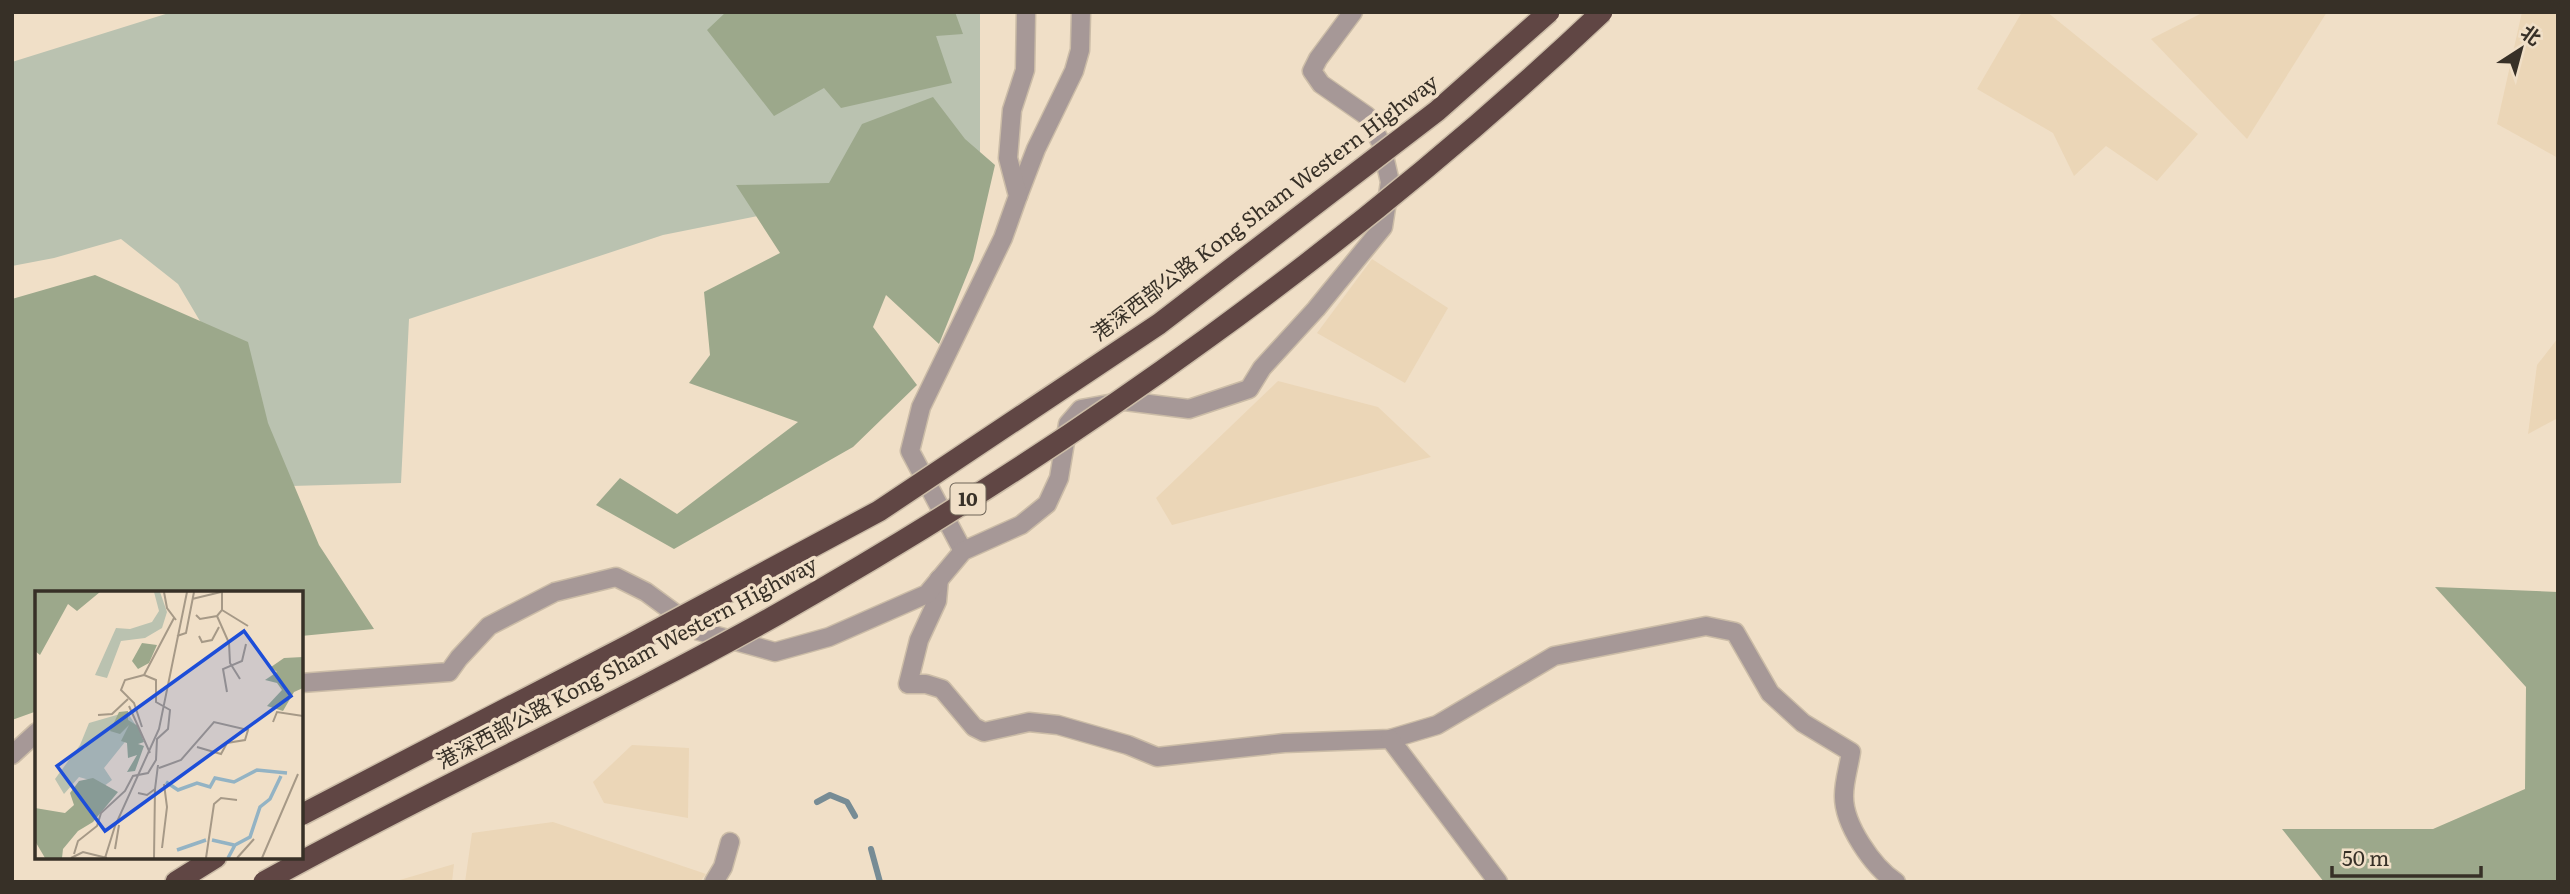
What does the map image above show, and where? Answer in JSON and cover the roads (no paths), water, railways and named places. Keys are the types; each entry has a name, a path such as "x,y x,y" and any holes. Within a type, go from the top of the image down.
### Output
{"highway":[{"name":"港深西部公路 Kong Sham Western Highway","path":"303,814 879,512 1159,324 1437,111 1549,12"},
{"name":"港深西部公路 Kong Sham Western Highway","path":"264,882 387,816 655,681 778,614 889,549 1027,462 1164,368 1315,256 1462,137 1602,12"},
{"path":"176,882 213,859"}],"street":[{"path":"1018,196 1009,158 1012,110 1025,70 1026,12"},
{"path":"963,551 910,451 921,407 1003,238 1036,149 1074,71 1080,50 1081,12"},
{"path":"303,683 449,672 489,626 555,592 616,577 646,592 699,631 775,652 829,637 927,594 963,551 1021,525 1047,505 1059,478 1068,424 1081,409 1125,401 1189,409 1249,388 1262,368 1316,309 1383,227 1390,182 1381,143 1367,116 1321,84 1312,71 1353,12"},
{"path":"939,579 937,601 919,640 908,684 926,684 942,688 974,727 984,732 1029,722 1058,725 1157,757 1284,743 1390,739 1437,725 1554,656 1706,626 1735,632 1770,693 1803,723 1851,752 1843,797 1856,837 1883,874 1896,882"},
{"path":"12,755 35,734"},
{"path":"1390,739 1498,882"},
{"path":"714,882 723,867 730,842"}],"waterway":[{"path":"817,802 830,795 847,802 855,816"},
{"path":"871,849 880,882"}]}
